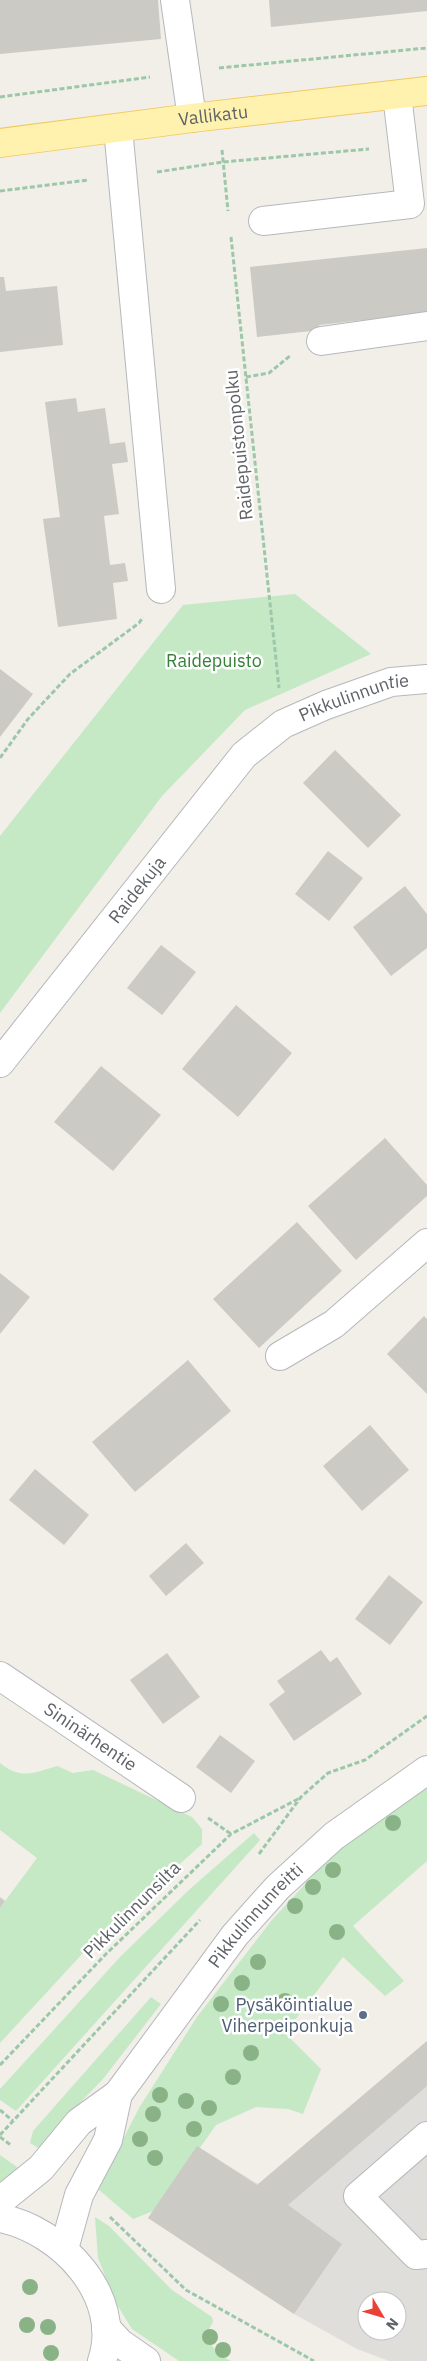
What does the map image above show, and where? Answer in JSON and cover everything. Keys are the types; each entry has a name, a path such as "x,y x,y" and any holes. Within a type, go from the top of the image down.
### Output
{"main road":[{"name":"Vallikatu","path":"0,143 192,118 427,91"}],"street":[{"path":"175,0 192,118"},
{"path":"263,221 418,203 403,146 397,95"},
{"path":"118,128 161,589"},
{"path":"321,340 427,326"},
{"name":"Pikkulinnuntie","path":"283,724 390,682 427,679"},
{"name":"Raidekuja","path":"0,1063 244,755 283,724"},
{"path":"280,1356 334,1324 427,1243"},
{"name":"Sininärhentie","path":"0,1676 181,1798"},
{"name":"Pikkulinnunreitti","path":"0,2201 41,2168 79,2122 118,2094 235,1935 278,1888 334,1836 427,1770"},
{"name":"Pikkulinnunreitti","path":"64,2248 79,2194 108,2140 118,2094"},
{"path":"427,2136 358,2196 416,2255 427,2254"},
{"path":"0,2218 28,2227 64,2248 80,2266 95,2289 106,2328 102,2361"},
{"path":"106,2328 120,2343 146,2361"}],"path":[{"path":"0,97 186,72 427,48"},
{"path":"230,221 223,162 403,146"},
{"name":"Raidepuistonpolku","path":"230,231 283,724"},
{"path":"246,376 269,373 293,353 321,340"},
{"path":"0,758 28,719 70,674 139,623 161,589"},
{"name":"Pikkulinnunsilta","path":"0,2065 106,1954 231,1834 301,1797"},
{"path":"0,2110 13,2121"},
{"path":"0,2137 41,2168"},
{"path":"79,2194 110,2217 186,2290 314,2361"}],"shaded area":[{"path":"427,2041 427,2361 389,2361 357,2349 294,2314 148,2218 197,2146 258,2184"}],"green space":[{"name":"Raidepuisto","path":"295,594 371,654 245,710 162,796 0,1013 0,836 183,605"},
{"path":"0,1763 14,1772 27,1774 57,1766 73,1773 93,1770 192,1817 202,1829 202,1844 95,1940 0,2043 0,1908 37,1858 0,1830"},
{"path":"427,1786 427,1861 353,1926 404,1981 385,1996 343,1957 285,2033 321,2069 303,2114 288,2109 256,2107 216,2125 156,2210 133,2219 98,2189 139,2108 197,2017 272,1920 318,1870 350,1841"},
{"path":"254,1833 260,1840 16,2111 0,2100 0,2089 121,1956 191,1888"},
{"path":"151,1997 161,2004 103,2079 65,2118 40,2149 30,2143 33,2131"},
{"path":"0,2155 24,2172 0,2189"},
{"path":"95,2217 109,2226 172,2290 212,2317 213,2322 205,2336 219,2355 231,2361 179,2361 132,2329 116,2303 98,2258"}],"building":[{"path":"0,0 158,0 161,39 0,54"},
{"path":"269,0 427,0 427,11 271,27"},
{"path":"427,248 427,313 319,325 320,330 257,337 250,267"},
{"path":"0,277 4,277 6,291 57,286 63,345 0,352"},
{"path":"76,398 78,412 105,408 110,444 125,442 128,462 112,464 119,514 104,516 110,565 125,563 128,581 113,583 117,619 58,627 43,519 60,517 45,402"},
{"path":"0,669 33,694 0,737"},
{"path":"335,750 401,815 368,848 303,783"},
{"path":"328,851 363,878 329,921 295,894"},
{"path":"405,886 427,914 427,948 391,976 353,927"},
{"path":"161,945 196,972 162,1015 127,988"},
{"path":"236,1005 292,1053 238,1117 182,1069"},
{"path":"101,1066 161,1115 113,1171 54,1122"},
{"path":"385,1138 427,1185 427,1196 356,1260 308,1206"},
{"path":"297,1222 342,1271 259,1348 213,1299"},
{"path":"0,1273 30,1297 0,1334"},
{"path":"424,1316 427,1319 427,1394 387,1354"},
{"path":"188,1360 231,1411 135,1492 92,1442"},
{"path":"370,1425 409,1470 362,1511 323,1466"},
{"path":"35,1469 89,1515 64,1545 9,1500"},
{"path":"186,1543 204,1563 166,1596 149,1576"},
{"path":"389,1575 423,1602 390,1645 355,1619"},
{"path":"321,1650 330,1662 337,1657 362,1694 294,1741 269,1704 285,1692 277,1681"},
{"path":"167,1653 200,1697 163,1724 130,1680"},
{"path":"220,1735 255,1761 231,1793 196,1767"},
{"path":"0,1897 5,1901 0,1908"},
{"path":"427,2041 427,2086 288,2205 342,2244 294,2314 148,2218 197,2146 257,2185"}],"place":[{"name":"Pysäköintialue Viherpeiponkuja","path":"363,2015"}]}
